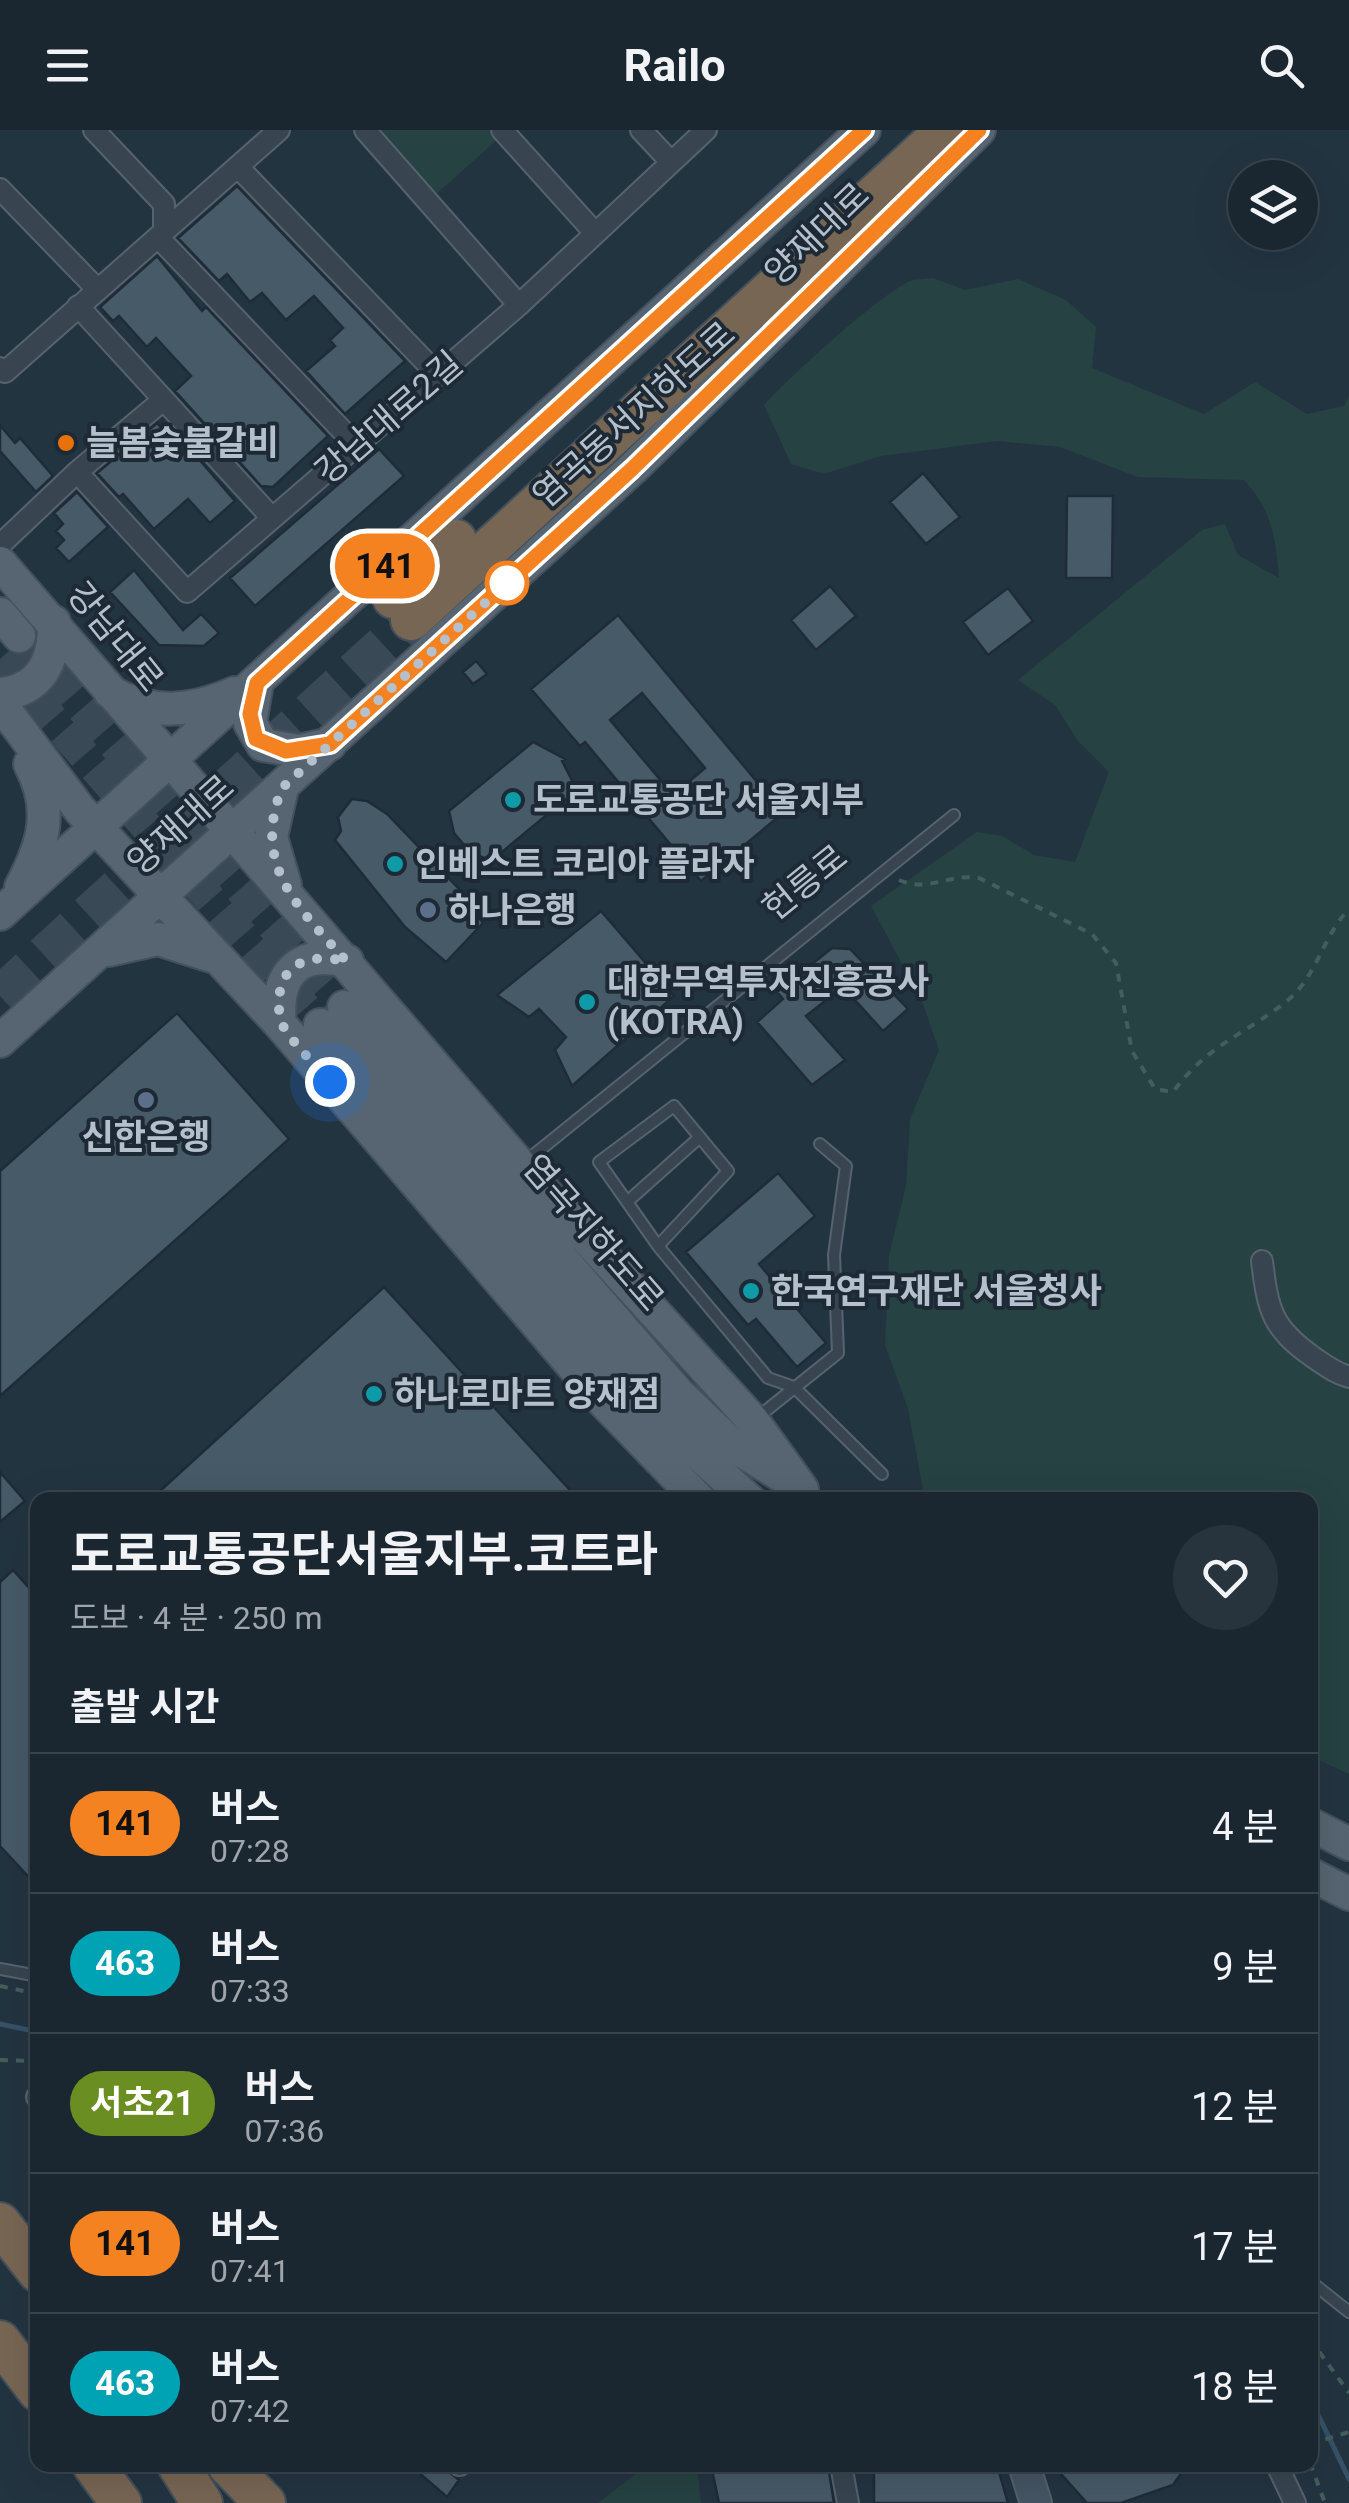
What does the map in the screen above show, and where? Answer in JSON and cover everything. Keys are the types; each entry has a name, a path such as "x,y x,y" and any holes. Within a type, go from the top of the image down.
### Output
{"highway":[{"name":"염곡동서지하도로","path":"906,130 402,609 946,130"},
{"path":"0,2223 30,2262"},
{"path":"0,2341 30,2380"},
{"path":"98,2472 121,2503"},
{"path":"182,2472 202,2503"},
{"path":"235,2472 264,2503"}],"main road":[{"name":"양재대로","path":"0,914 864,130"},
{"name":"양재대로","path":"0,1040 632,469 979,130"},
{"name":"강남대로","path":"0,563 520,1166 753,1420 807,1492"},
{"path":"0,694 25,689 42,674 50,656 54,622"},
{"path":"107,691 139,706 175,710 212,702 257,683"},
{"path":"257,683 250,723 263,745 299,751 330,744"},
{"path":"0,705 96,827 280,1024 604,1402 691,1492"},
{"path":"0,705 37,777 46,810 34,862 10,906 0,914"},
{"path":"282,788 272,820 272,846 298,906"},
{"path":"92,957 126,944 158,939 194,947 227,965"},
{"path":"280,1024 280,987 292,966 317,958 347,962"},
{"name":"염곡지하도로","path":"740,1492 652,1411 332,1016 678,1393 731,1444 806,1492"},
{"path":"1318,1828 1349,1844"},
{"path":"1318,1878 1349,1894"},
{"path":"1026,2472 1036,2503"}],"street":[{"path":"94,130 164,204 161,234 357,446"},
{"path":"365,130 519,305"},
{"path":"502,130 595,232"},
{"path":"642,130 671,162"},
{"name":"강남대로2길","path":"77,472 187,592 519,305 706,130"},
{"path":"0,368 5,372 238,167 269,133"},
{"path":"238,167 438,375"},
{"path":"0,189 98,290"},
{"path":"78,306 272,518"},
{"path":"0,545 77,472 162,401"},
{"path":"1262,1261 1270,1313 1282,1334 1337,1374 1349,1377"},
{"path":"842,2472 848,2503"},
{"path":"1280,2472 1296,2503"}],"lane":[{"name":"헌릉로","path":"520,1166 954,815"},
{"path":"658,1246 728,1172 674,1106 599,1162 658,1246 768,1378 794,1387 882,1474"},
{"path":"627,1202 700,1137"},
{"path":"753,1420 838,1353 834,1255 846,1166 820,1144"},
{"path":"0,1969 30,1975"},
{"path":"1318,2287 1349,2312"}],"path":[{"path":"882,872 916,888 962,875 979,878 1092,934 1116,963 1132,1051 1155,1088 1173,1092 1209,1050 1288,1000 1308,980 1337,922 1349,910"},
{"path":"0,1986 30,1992"},
{"path":"0,2060 30,2061"},
{"path":"1318,2350 1349,2393"},
{"path":"1318,2442 1349,2432"},
{"path":"1313,2472 1325,2503"}],"green space":[{"path":"375,130 490,130 498,139 434,196"},
{"path":"933,278 965,290 1018,279 1066,300 1096,327 1092,368 1204,414 1255,382 1307,414 1344,406 1349,396 1349,1774 1318,1760 1318,1492 924,1492 908,1409 885,1345 889,1255 906,1186 910,1119 939,1050 922,1001 871,906 977,832 1002,836 1034,855 1075,862 1109,772 1078,741 1055,705 1018,680 1202,530 1225,524 1238,555 1279,578 1271,526 1261,502 1244,480 1138,477 1060,447 997,441 881,456 824,474 791,464 764,405 856,320 910,281"},
{"path":"638,2472 698,2472 701,2503 598,2503"}],"building":[{"path":"237,186 405,361 345,414 306,371 335,346 330,340 343,328 314,296 286,320 262,293 250,302 227,274 219,281 178,238"},
{"path":"157,256 202,311 206,307 328,436 273,487 261,486 175,391 191,376 156,338 147,347 119,316 113,321 100,307"},
{"path":"157,423 185,455 191,450 235,501 210,523 188,499 154,529 123,494 119,497 97,473"},
{"path":"0,425 15,443 20,438 53,476 36,492 0,451"},
{"path":"379,449 404,476 255,606 230,578"},
{"path":"923,473 960,517 926,544 890,502"},
{"path":"77,492 108,527 69,562 56,548 64,540 56,531 63,524 54,513"},
{"path":"1067,496 1113,496 1112,578 1066,578"},
{"path":"134,570 183,630 201,614 219,633 204,646 159,645 110,592"},
{"path":"830,586 856,616 816,650 791,620"},
{"path":"1008,588 1033,621 988,655 963,622"},
{"path":"618,615 783,813 701,881 585,742 580,746 531,689","holes":["642,693 705,768 673,795 610,720"]},
{"path":"476,661 487,674 473,684 463,672"},
{"name":"도로교통공단 서울지부","path":"533,742 565,759 562,761 577,790 491,861 470,852 454,833 449,811"},
{"name":"인베스트 코리아 플라자","path":"352,799 367,801 387,814 459,889 483,923 446,962 405,927 335,840 341,831 338,817"},
{"name":"대한무역투자진흥공사 (KOTRA)","path":"601,911 674,996 572,1086 555,1050 566,1037 539,1009 529,1017 497,995"},
{"path":"832,948 850,949 908,1009 883,1031 843,987 806,1016 845,1060 812,1085 757,1022 783,999 777,992"},
{"path":"177,1013 289,1139 0,1396 0,1171"},
{"name":"한국연구재단 서울청사","path":"778,1173 815,1216 759,1264 826,1343 797,1367 756,1319 748,1325 686,1252"},
{"name":"하나로마트 양재점","path":"384,1287 572,1492 159,1492"},
{"path":"0,1472 25,1501 0,1522"},
{"path":"13,1570 30,1589 30,1878 0,1846 0,1582"},
{"path":"418,2472 449,2472 459,2480 447,2497"},
{"path":"712,2472 829,2472 834,2503 719,2503"},
{"path":"874,2472 999,2472 1008,2503 874,2503"},
{"path":"1059,2472 1182,2472 1173,2485 1121,2503 1087,2503"}],"waterway":[{"path":"0,2024 30,2030"},
{"path":"1318,2415 1349,2479"}],"tunnel":[{"path":"0,996 411,620"},
{"path":"19,636 344,1007"},
{"path":"0,659 320,1025"}],"bus line":[{"name":"141","path":"864,130 257,683 250,714 256,739 272,749 286,751 330,744 632,469 979,130"}],"place":[{"name":"늘봄숯불갈비","path":"66,443"},
{"name":"도로교통공단 서울지부","path":"513,800"},
{"name":"인베스트 코리아 플라자","path":"395,864"},
{"name":"하나은행","path":"428,910"},
{"name":"대한무역투자진흥공사 (KOTRA)","path":"587,1002"},
{"name":"신한은행","path":"146,1100"},
{"name":"한국연구재단 서울청사","path":"751,1291"},
{"name":"하나로마트 양재점","path":"374,1394"}],"route":[{"path":"330,1082 280,1024 280,987 292,966 310,958 347,962 298,906 276,864 272,820 282,788 507,583"}]}
